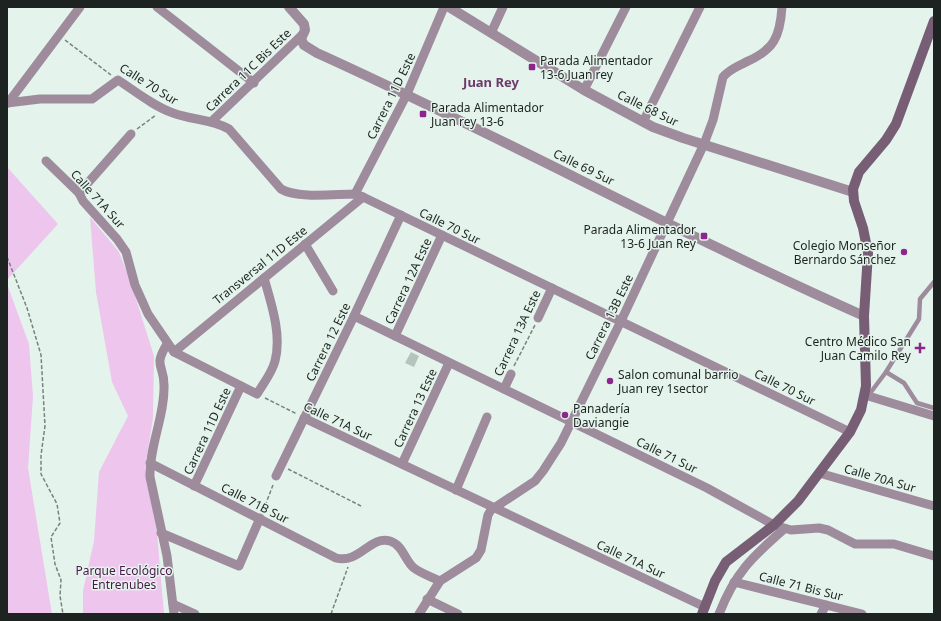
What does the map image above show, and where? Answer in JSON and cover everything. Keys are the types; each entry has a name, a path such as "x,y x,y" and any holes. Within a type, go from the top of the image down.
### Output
{"main road":[{"path":"704,610 717,576 726,562 774,525 798,501 850,432 861,410 866,395 864,316 868,252 863,228 855,207 853,192 859,172 889,136 896,124 934,21"}],"street":[{"path":"8,103 80,7"},
{"path":"157,7 254,83"},
{"path":"289,7 304,24 305,30 302,35"},
{"name":"Carrera 11D Este","path":"359,196 407,94 444,7"},
{"name":"Calle 68 Sur","path":"449,7 584,90 643,122 666,132 853,192"},
{"path":"490,33 503,7"},
{"path":"584,90 626,7"},
{"path":"643,122 700,7"},
{"name":"Carrera 13B Este","path":"494,508 535,481 561,443 621,321 704,144 713,120 723,77 728,72 762,54 771,46 780,29 782,7"},
{"name":"Carrera 11C Bis Este","path":"211,122 254,83 302,35"},
{"name":"Calle 69 Sur","path":"302,35 302,42 306,47 407,94 667,223 864,316"},
{"path":"8,103 40,99 92,99 118,80"},
{"name":"Calle 70 Sur","path":"118,80 164,110 184,117 211,122 229,130 286,192 300,194 359,196 850,432"},
{"path":"79,193 131,134"},
{"name":"Calle 71A Sur","path":"46,161 79,193 83,201 117,239 126,252 135,285 148,314 167,344 174,352 257,394"},
{"name":"Transversal 11D Este","path":"174,352 305,244 359,196"},
{"name":"Carrera 12 Este","path":"276,476 354,316 401,215"},
{"name":"Carrera 12A Este","path":"395,336 442,235"},
{"path":"305,244 333,291"},
{"path":"257,394 275,361 277,342 273,310 264,278"},
{"name":"Carrera 13A Este","path":"538,318 552,288"},
{"name":"Calle 71 Sur","path":"354,316 707,488 774,525 784,529 819,528 828,530 855,544 894,544 934,556"},
{"path":"167,344 159,362 164,384 150,464 150,477 169,568 174,614"},
{"name":"Carrera 13 Este","path":"402,464 449,363"},
{"name":"Carrera 13A Este","path":"504,389 511,374"},
{"name":"Carrera 11D Este","path":"194,486 241,386"},
{"path":"866,395 934,416"},
{"path":"456,490 487,417"},
{"name":"Calle 71A Sur","path":"304,418 704,610"},
{"name":"Calle 71B Sur","path":"150,464 260,518 336,558 351,559"},
{"name":"Calle 70A Sur","path":"819,473 934,506"},
{"path":"419,614 427,599 440,581 476,558 482,545 488,515 494,508"},
{"path":"161,532 239,566 260,518"},
{"path":"719,614 734,582 760,550 784,529"},
{"path":"351,559 373,544 383,541 390,541 396,544 414,568 440,581"},
{"name":"Calle 71 Bis Sur","path":"734,582 862,614"},
{"path":"427,599 458,614"},
{"path":"173,604 195,614"},
{"path":"821,614 826,605"}],"lane":[{"path":"866,395 886,372 919,319 920,299 934,282"},
{"path":"886,372 904,383 917,404 934,408"}],"path":[{"name":"Calle 70 Sur","path":"59,35 118,80"},
{"path":"131,134 164,110"},
{"path":"7,257 27,308 41,355 45,426 41,455 41,474 57,504 60,523 51,537 55,564 61,580 60,596 63,614"},
{"name":"Carrera 13A Este","path":"511,374 538,318"},
{"name":"Calle 71A Sur","path":"257,394 304,418"},
{"path":"281,465 363,507"},
{"path":"260,518 276,476"},
{"path":"331,614 351,559"}],"green space":[{"path":"7,167 58,224 7,280"},
{"name":"Parque Ecológico Entrenubes","path":"90,217 119,252 131,283 154,356 153,418 145,468 157,533 164,614 83,614 83,591 94,541 99,472 128,416 112,382 96,292"},
{"name":"Parque Ecológico Entrenubes","path":"7,284 29,344 33,397 28,468 52,614 7,614"}],"building":[{"path":"411,352 419,356 414,367 405,363"}],"place":[{"name":"Parada Alimentador 13-6 Juan rey","path":"532,67"},
{"name":"Parada Alimentador Juan rey 13-6","path":"423,114"},
{"name":"Parada Alimentador 13-6 Juan Rey","path":"704,236"},
{"name":"Colegio Monseñor Bernardo Sánchez","path":"904,252"},
{"name":"Centro Médico San Juan Camilo Rey","path":"920,348"},
{"name":"Salon comunal barrio Juan rey 1sector","path":"610,381"},
{"name":"Panadería Daviangie","path":"565,415"}],"district":[{"name":"Juan Rey","path":"491,82"}]}
